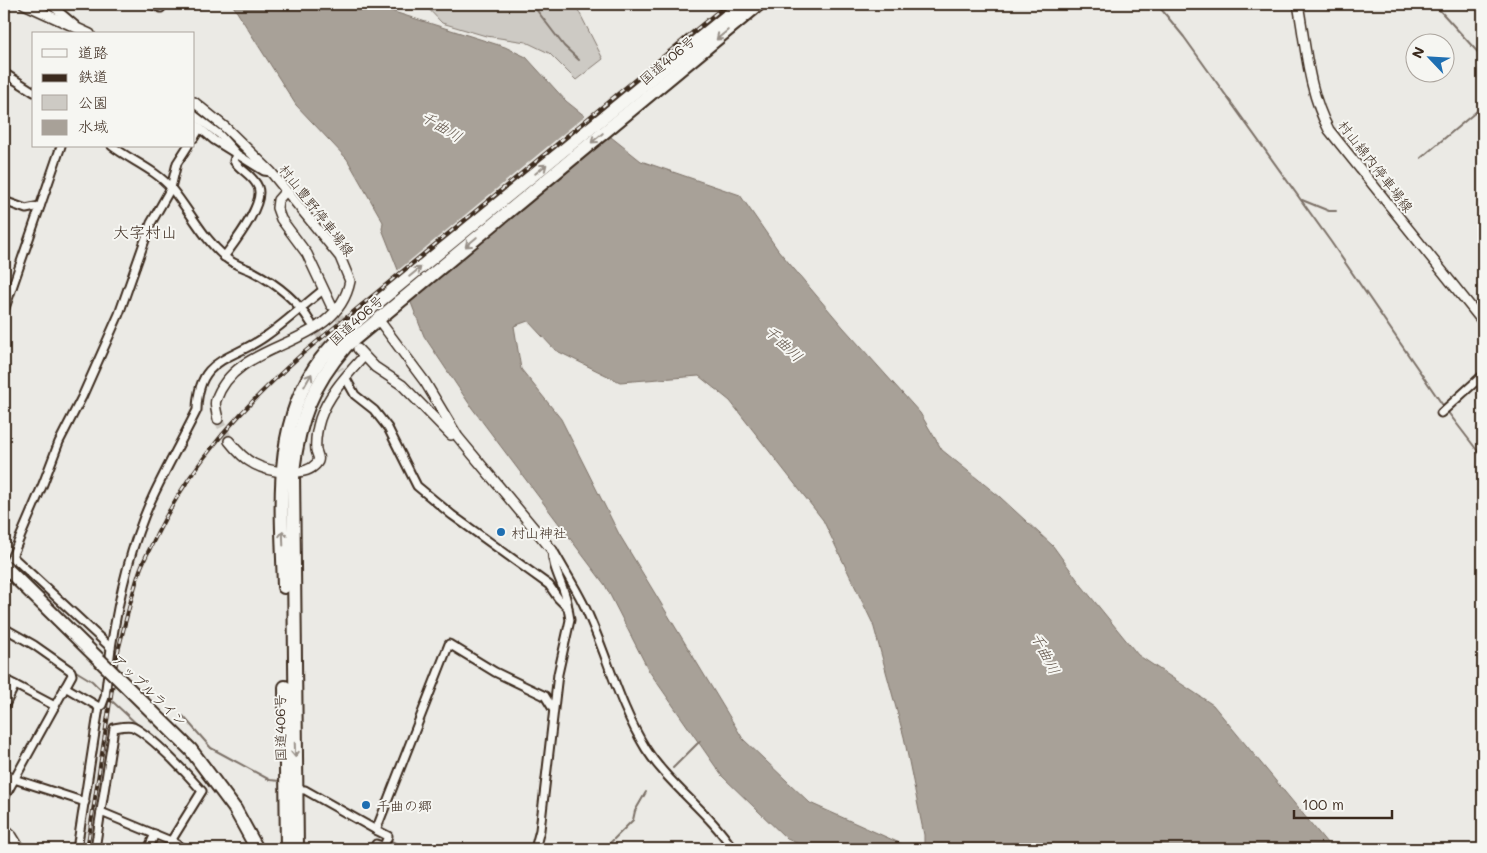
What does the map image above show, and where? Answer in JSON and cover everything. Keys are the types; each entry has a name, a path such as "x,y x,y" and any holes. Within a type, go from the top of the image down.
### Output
{"highway":[{"name":"国道406号","path":"288,848 291,789 288,471 302,418 317,387 331,363 380,312 742,4"},
{"name":"国道406号","path":"380,312 760,4"},
{"name":"アップルライン","path":"4,566 191,750 235,809 257,849"}],"main road":[{"path":"24,4 86,32"},
{"name":"村山綿内停車場線","path":"1298,4 1308,66 1318,110 1329,130 1483,322"},
{"name":"村山豊野停車場線","path":"195,103 226,128 270,172 340,257 348,272 350,281 342,305 326,320 307,334 246,363 227,380 215,402 218,419"},
{"path":"285,192 278,200 279,213 307,254 332,305"},
{"path":"380,312 458,437 552,550"},
{"path":"229,441 238,452 254,464 267,469 306,470 316,465 319,460 316,450 320,421 324,410 343,373 361,353 402,385 443,424 452,437 458,437"},
{"path":"4,828 12,836 20,849"}],"street":[{"path":"50,4 78,28"},
{"path":"150,4 161,8"},
{"path":"4,73 32,91"},
{"path":"195,116 220,135 236,153"},
{"path":"195,124 264,171 270,172"},
{"path":"195,136 200,128"},
{"path":"4,311 60,148"},
{"path":"115,148 160,177 171,188 199,231 224,257 255,273 301,307 311,323"},
{"path":"4,575 59,442 82,397 119,314 151,223 171,188 177,163 187,148"},
{"path":"224,257 248,222 259,195 258,188 249,175 234,161 236,153"},
{"path":"4,200 26,209 40,206"},
{"path":"77,849 99,707 102,705 105,697 111,648 123,584 137,536 154,494 197,410 197,395 203,380 212,367 230,354 266,336 324,290"},
{"path":"343,373 355,395 374,410 388,428 417,486 452,515 541,579 568,608"},
{"path":"1441,413 1483,375"},
{"path":"535,849 540,830 558,674 570,620 567,594 552,560 552,550"},
{"path":"552,550 583,602 632,722 646,748 657,764 707,816 733,849"},
{"path":"13,557 111,648"},
{"path":"4,628 34,644 71,671 72,675 4,798"},
{"path":"376,830 449,644 495,672 545,696 553,709"},
{"path":"4,679 55,706"},
{"path":"4,707 15,685"},
{"path":"66,687 99,707"},
{"path":"95,849 114,728 132,726 182,768 202,791 171,841"},
{"path":"4,774 85,802"},
{"path":"291,789 305,790 388,836 387,848 376,844 374,849"},
{"path":"101,812 171,841 185,849"},
{"path":"148,849 155,834"}],"green space":[{"path":"424,4 575,4 603,59 576,80 549,53 526,42 486,36 442,23"}],"water":[{"name":"千曲川","path":"232,4 382,4 394,12 505,47 526,57 566,101 641,161 740,195 778,250 843,327 920,413 942,450 1000,497 1053,546 1082,586 1138,655 1213,705 1332,849 924,849 924,835 904,737 873,624 823,520 730,401 699,376 620,382 555,350 528,321 514,326 521,369 561,419 619,534 743,739 810,803 913,849 811,849 787,839 722,776 649,671 605,585 472,408 424,336 382,229 383,222 347,159 296,105"}],"pier":[{"path":"587,114 612,134 408,303 396,272"}],"waterway":[{"path":"532,4 564,46 579,60"},
{"path":"1157,4 1184,37 1331,242 1444,407"},
{"path":"1434,4 1483,58"},
{"path":"1421,158 1483,106"},
{"path":"1302,200 1329,211 1336,211"},
{"path":"1447,411 1483,458"},
{"path":"18,632 56,655 68,665"},
{"path":"74,670 92,681 104,693"},
{"path":"113,702 140,727"},
{"path":"183,716 211,748 270,780 280,781"},
{"path":"673,768 700,741"},
{"path":"604,849 633,820 635,811 646,792"},
{"path":"390,840 406,849"}],"tunnel":[{"path":"332,305 349,334"},
{"path":"312,324 341,370"},
{"path":"218,419 229,441"}],"railway":[{"path":"87,849 118,651 134,590 143,562 170,509 202,460 239,416 302,354 727,4"}],"place":[{"name":"村山神社","path":"501,532"},
{"name":"千曲の郷","path":"366,805"}],"district":[{"name":"大字村山","path":"145,231"}]}
